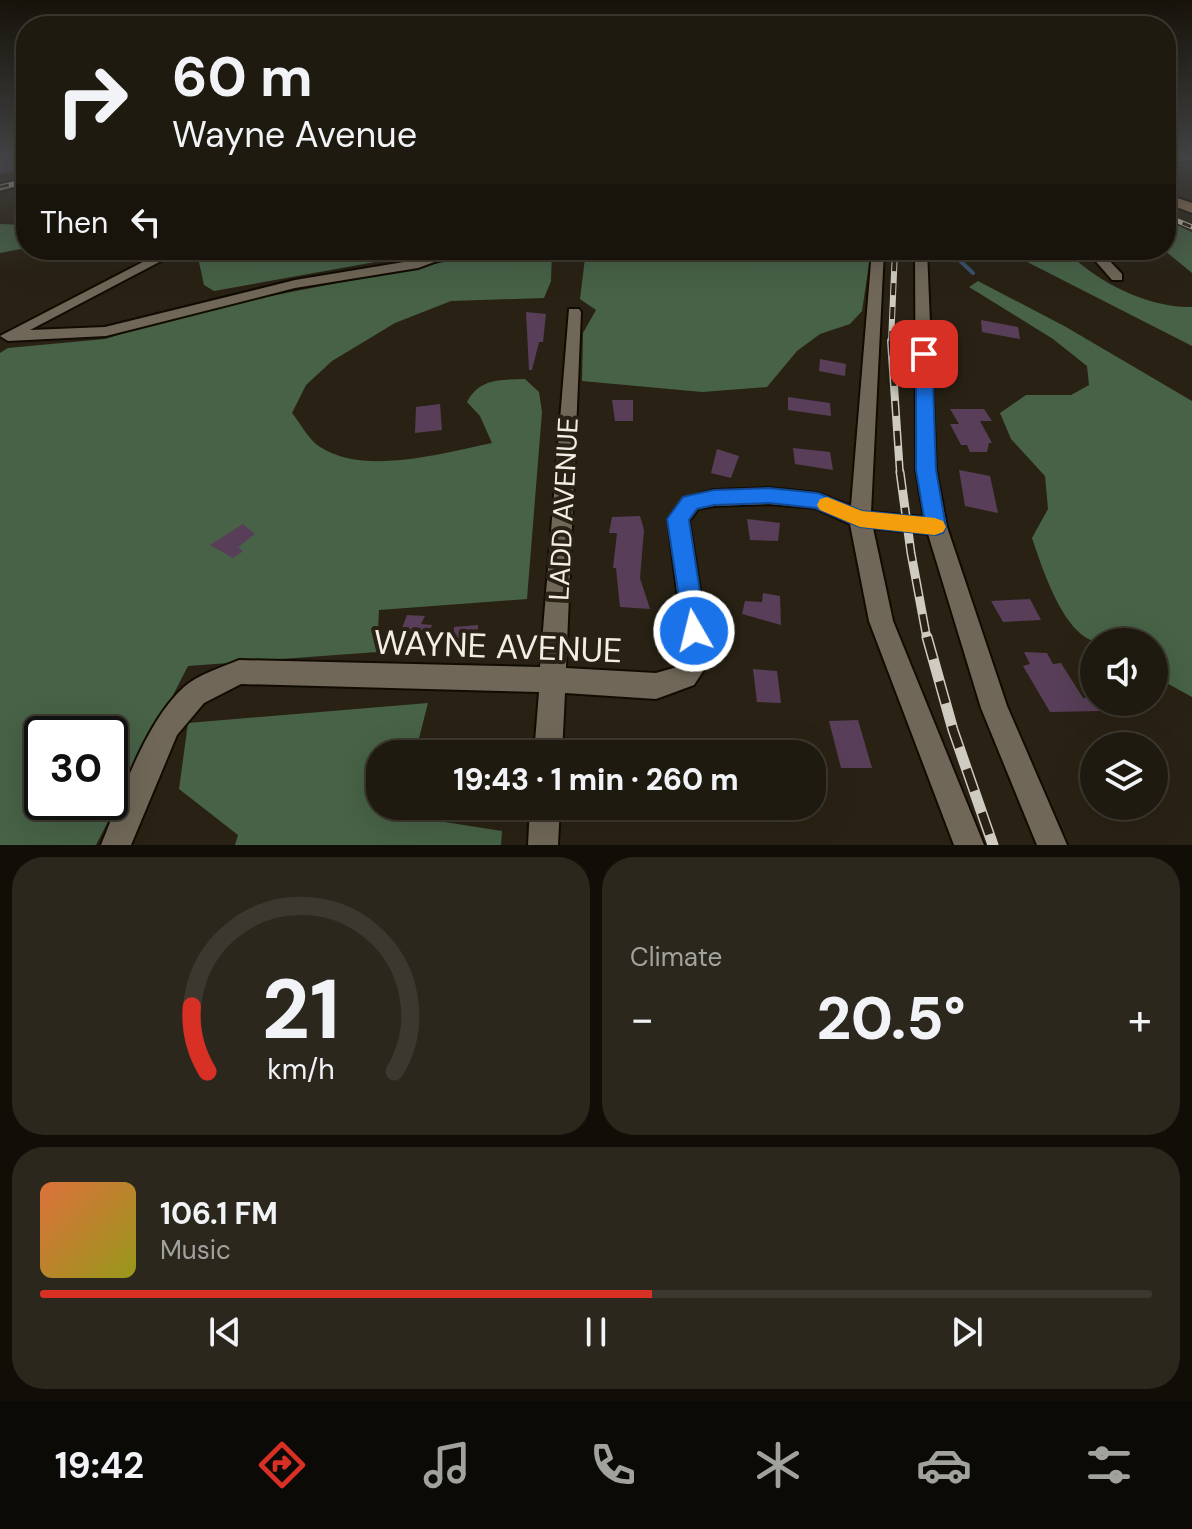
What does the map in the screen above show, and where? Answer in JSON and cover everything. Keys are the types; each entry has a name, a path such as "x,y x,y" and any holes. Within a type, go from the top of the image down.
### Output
{"street":[{"path":"4,338 156,260"},
{"path":"4,338 106,331 295,284 430,260"},
{"path":"877,260 860,519 881,621 969,845"},
{"path":"921,260 926,470 936,527 994,708 1052,845"},
{"path":"1101,260 1117,277"},
{"name":"LADD AVENUE","path":"549,740 574,312"},
{"name":"WAYNE AVENUE","path":"116,845 167,725 195,694 239,672 553,680 656,686 685,676 698,659 678,519 691,503 714,498 769,496 818,501 860,519 936,527"},
{"path":"543,845 544,820"}],"green space":[{"path":"0,224 16,225 16,250 0,253"},
{"path":"1176,225 1192,232 1192,273 1176,260"},
{"path":"198,260 386,260 214,291 204,285"},
{"path":"455,260 552,260 551,281 544,298 451,301 395,323 332,361 306,385 292,413 316,444 338,456 359,460 404,460 492,443 480,416 467,402 484,384 525,379 539,392 542,412 527,599 379,610 377,652 188,666 128,783 128,716 24,716 24,820 109,820 96,845 0,845 0,353 8,348 105,339 162,321 245,301"},
{"path":"585,260 870,260 862,311 850,324 820,334 797,351 767,387 702,392 582,381 583,333 596,310 580,299"},
{"path":"1024,260 1076,260 1107,282 1140,298 1192,307 1192,346"},
{"path":"978,281 1066,327 1192,401 1192,697 1168,684 1168,628 1080,628 1080,632 1064,614 1032,538 1048,509 1045,476 1011,439 1000,413 1026,395 1071,395 1089,385 1087,366 1053,339 969,287"},
{"path":"428,703 419,740 366,740 366,820 432,820 502,831 501,845 235,845 238,835 179,789 188,723"}],"building":[{"path":"526,312 546,314 543,342 539,342 532,370 529,370"},
{"path":"981,320 1018,327 1020,339 982,332"},
{"path":"820,359 846,364 845,376 819,371"},
{"path":"788,397 830,403 831,416 788,410"},
{"path":"612,400 633,400 633,421 615,421"},
{"path":"440,404 442,430 415,433 416,407"},
{"path":"950,409 984,409 992,421 980,421 992,443 989,443 987,452 970,452 967,445 961,445 950,424 959,424"},
{"path":"793,448 830,452 833,470 795,464"},
{"path":"717,449 739,456 731,478 711,473"},
{"path":"959,470 990,476 998,513 965,506"},
{"path":"640,516 644,530 640,578 650,609 620,607 616,568 613,568 617,533 609,533 612,517"},
{"path":"747,519 780,523 778,541 750,540"},
{"path":"243,524 255,534 238,547 243,551 233,558 210,545"},
{"path":"763,593 780,596 781,625 742,614 745,601 762,602"},
{"path":"1030,599 1041,620 1003,622 991,601"},
{"path":"407,615 425,616 421,624 432,625 423,647 394,649"},
{"path":"478,625 477,649 454,652 454,627"},
{"path":"1024,652 1047,653 1053,664 1061,663 1080,693 1080,711 1050,712 1023,666 1030,664"},
{"path":"753,669 777,671 781,703 757,702"},
{"path":"858,720 872,768 841,768 829,721"}],"waterway":[{"path":"959,260 973,273"}],"railway":[{"path":"1176,220 1192,227"},
{"path":"891,342 895,260"},
{"path":"891,342 900,474"},
{"path":"900,472 927,639"},
{"path":"927,637 953,730 993,845"}],"slow traffic":[{"path":"827,505 860,519 935,527"}],"route":[{"path":"694,631 678,519 691,503 714,498 769,496 818,501 860,519 936,527 926,470 924,354"}]}
